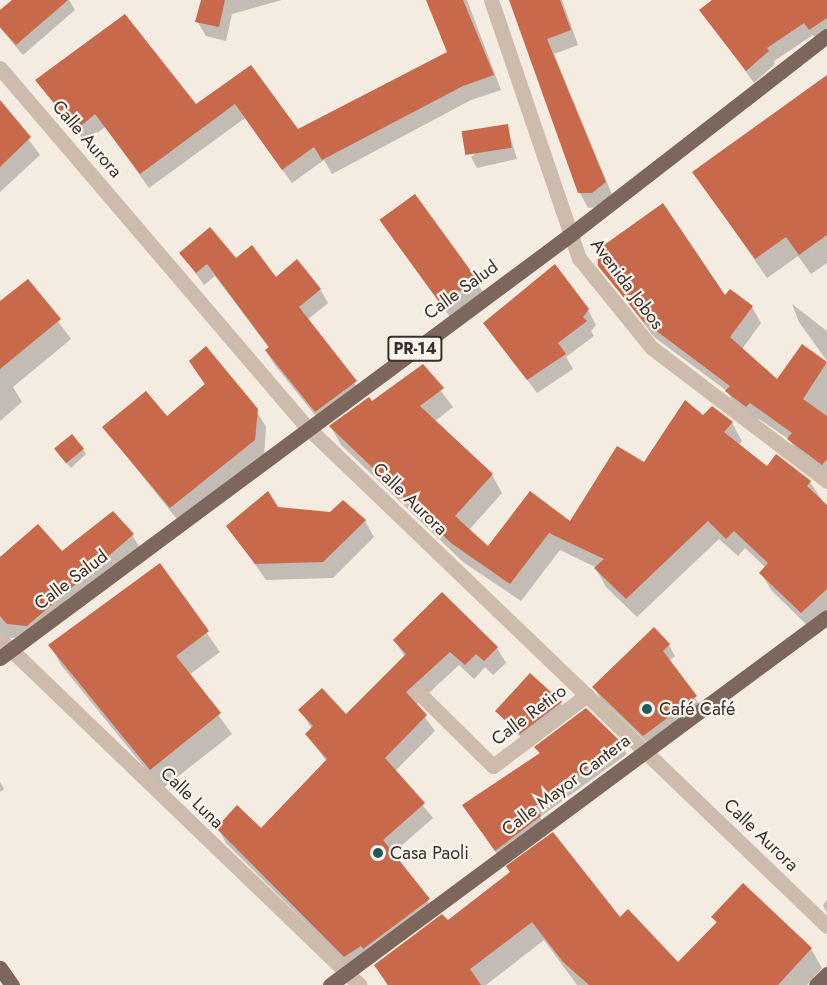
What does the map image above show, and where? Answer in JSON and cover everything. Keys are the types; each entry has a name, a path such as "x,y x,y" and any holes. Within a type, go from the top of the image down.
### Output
{"main road":[{"name":"Calle Salud","path":"3,649 570,235 827,36"},
{"name":"Calle Mayor Cantera","path":"330,985 827,617"},
{"path":"0,968 12,985"},
{"path":"816,985 827,974"}],"street":[{"name":"Avenida Jobos","path":"491,0 579,258 652,348 827,481"},
{"name":"Calle Aurora","path":"0,68 308,428 827,926"},
{"name":"Calle Luna","path":"3,649 359,985"},
{"name":"Calle Retiro","path":"418,692 492,766 587,695"}],"building":[{"path":"12,0 68,0 16,45 0,27 0,10"},
{"path":"201,0 225,0 219,27 195,22"},
{"path":"426,0 463,0 494,75 463,86 322,160 314,147 282,170 235,104 140,174 95,114 76,130 35,80 125,14 196,104 251,65 298,129 447,52"},
{"path":"509,0 560,0 571,30 547,39 606,182 592,193 578,193"},
{"path":"712,0 827,0 827,18 809,30 804,23 767,48 769,51 746,71 699,10"},
{"path":"827,75 827,235 799,255 786,237 755,259 692,172"},
{"path":"0,100 31,137 0,167"},
{"path":"508,124 512,148 465,155 462,131"},
{"path":"415,194 477,279 441,305 379,220"},
{"path":"663,203 725,295 730,289 753,306 730,337 777,379 802,344 827,362 803,399 827,416 827,459 822,465 787,439 792,433 750,403 746,407 725,391 730,386 643,321 598,266 597,250"},
{"path":"210,227 236,258 252,245 276,277 297,259 321,289 299,307 357,381 315,412 265,350 269,347 207,264 196,273 179,253"},
{"path":"555,264 589,309 583,317 587,321 558,343 566,354 527,380 483,323"},
{"path":"28,279 61,319 0,369 0,301"},
{"path":"206,346 258,409 255,440 170,508 102,427 146,391 167,416 205,384 189,361"},
{"path":"423,364 444,388 420,406 493,474 455,516 488,546 530,491 570,521 617,446 644,462 685,400 703,415 712,406 733,422 724,432 767,466 776,454 811,481 807,486 827,505 827,589 801,613 759,573 768,563 734,531 726,539 708,521 626,599 594,568 604,559 549,533 510,584 451,543 329,426 369,397 372,401"},
{"path":"72,434 84,449 66,463 54,448"},
{"path":"268,491 278,507 330,512 343,500 366,520 323,562 255,564 226,526"},
{"path":"113,511 134,534 27,626 7,624 0,616 0,557 38,524 62,551"},
{"path":"160,563 209,631 176,656 221,713 150,770 48,645"},
{"path":"442,592 498,647 484,661 476,654 465,665 450,652 406,692 427,715 385,758 425,803 383,840 430,899 363,949 361,946 344,957 216,828 237,805 261,828 327,759 305,734 313,726 298,710 322,688 346,714 406,654 393,640"},
{"path":"654,627 670,644 663,651 697,696 643,736 592,687"},
{"path":"530,673 562,702 520,734 495,711"},
{"path":"586,708 622,743 534,807 541,816 495,851 462,805 540,753 534,747"},
{"path":"553,832 620,917 628,909 678,962 717,922 711,917 743,883 812,948 778,985 589,985 563,962 532,922 470,969 481,985 388,985 374,965 442,914 448,920 510,872 506,866"}],"place":[{"name":"Café Café","path":"647,709"},
{"name":"Casa Paoli","path":"378,853"}]}
